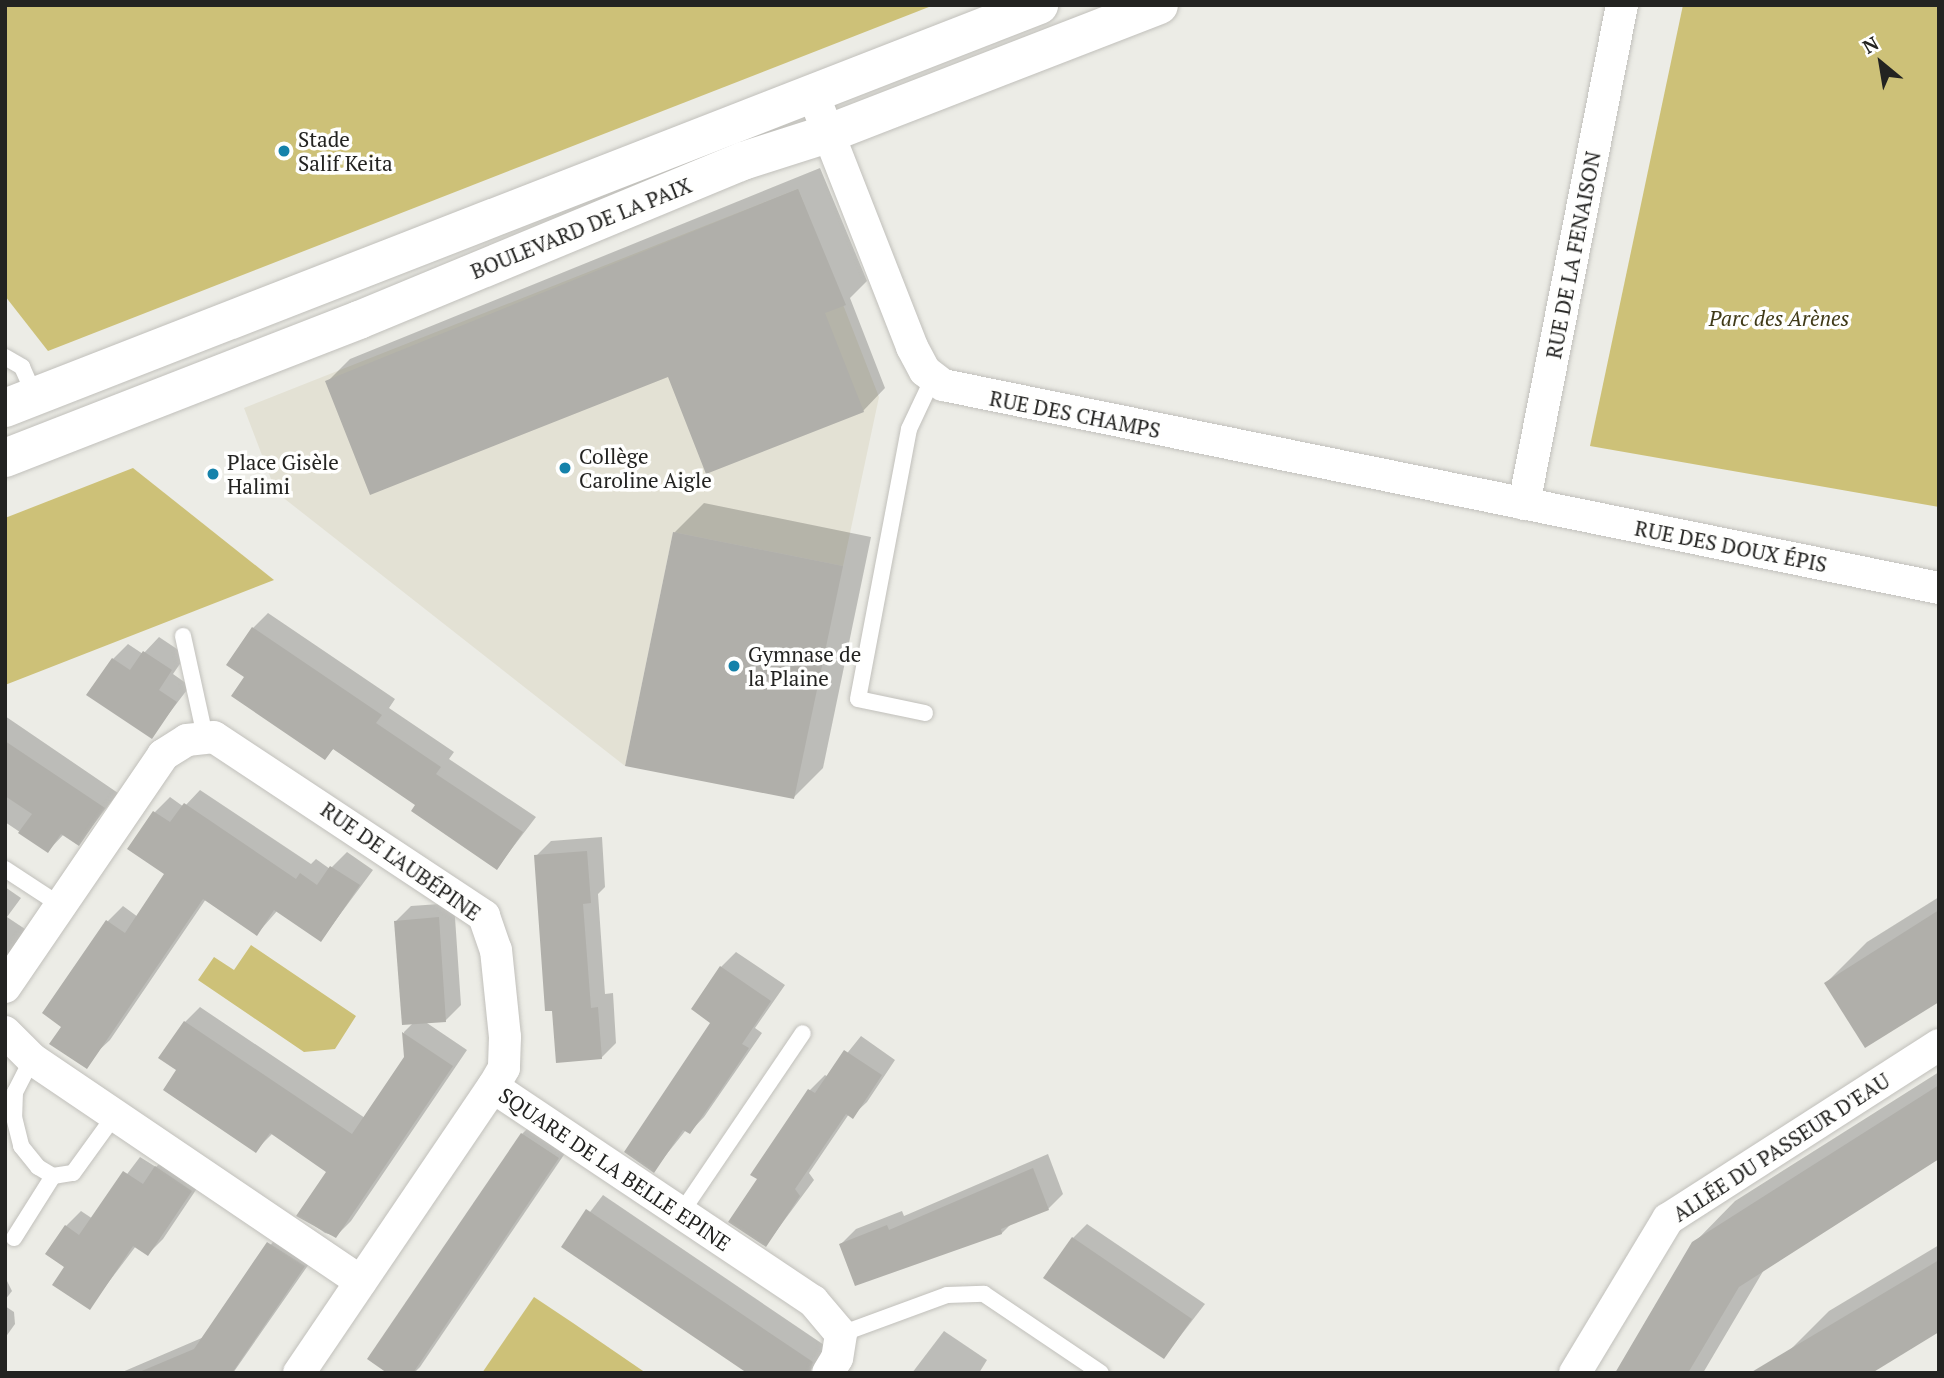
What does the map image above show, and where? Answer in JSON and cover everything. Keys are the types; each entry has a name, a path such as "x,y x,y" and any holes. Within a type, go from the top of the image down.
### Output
{"main road":[{"name":"BOULEVARD DE LA PAIX","path":"20,402 1039,5"},
{"name":"BOULEVARD DE LA PAIX","path":"5,458 359,320 743,161 827,134 1159,5"}],"street":[{"name":"RUE DE LA FENAISON","path":"1524,504 1622,5"},
{"path":"813,94 912,348 933,378"},
{"name":"RUE DES CHAMPS","path":"933,378 968,393 1524,504"},
{"name":"RUE DES DOUX ÉPIS","path":"1524,504 1939,588"},
{"path":"5,986 163,755 187,740 205,736"},
{"name":"RUE DE L'AUBÉPINE","path":"205,736 222,739 484,916 496,950 505,1037 504,1068 493,1087"},
{"path":"5,1032 32,1059 361,1282"},
{"name":"ALLÉE DU PASSEUR D'EAU","path":"1575,1373 1668,1219 1939,1045"},
{"name":"SQUARE DE LA BELLE EPINE","path":"299,1373 493,1087 813,1301 841,1334"},
{"path":"828,1373 837,1358 841,1334"}],"lane":[{"path":"5,357 22,366 20,402"},
{"path":"925,713 858,699 909,429 933,378"},
{"path":"183,636 205,736"},
{"path":"5,869 60,905"},
{"path":"681,1213 803,1033"},
{"path":"32,1059 15,1092 16,1127 26,1154 53,1176"},
{"path":"15,1238 53,1176 77,1170 115,1115"},
{"path":"841,1334 947,1295 984,1294 1101,1373"}],"shaded area":[{"name":"Collège Caroline Aigle","path":"798,189 879,397 843,566 673,532 625,766 276,492 244,408"}],"green space":[{"name":"Stade Salif Keita","path":"5,5 934,5 48,351 5,296"},
{"name":"Parc des Arènes","path":"1683,5 1939,5 1939,507 1590,446"},
{"path":"133,468 274,580 5,685 5,518"},
{"path":"251,945 356,1016 335,1049 304,1052 198,980 214,957 234,970"},
{"path":"534,1297 573,1323 646,1373 482,1373"}],"building":[{"path":"798,189 846,305 825,313 864,412 706,474 668,377 370,495 325,381"},
{"name":"Gymnase de la Plaine","path":"673,532 843,566 794,799 625,766"},
{"path":"252,627 382,715 376,723 441,767 436,774 523,832 497,870 411,811 415,805 333,749 325,760 231,696 244,677 226,665"},
{"path":"143,651 172,670 159,690 177,702 152,739 86,695 112,658 130,670"},
{"path":"5,741 105,808 79,846 61,834 48,853 18,833 32,814 5,796"},
{"path":"184,803 296,879 300,873 317,885 330,866 360,885 321,942 274,910 257,936 203,899 87,1069 49,1044 61,1027 42,1013 106,920 125,933 164,874 127,849 153,811 170,822"},
{"path":"587,851 591,903 583,904 591,1008 598,1007 602,1059 556,1063 552,1011 545,1011 534,855"},
{"path":"1939,910 1939,1002 1865,1048 1824,983"},
{"path":"439,917 446,1022 402,1025 394,921"},
{"path":"720,966 771,1001 742,1044 749,1048 720,1091 690,1134 683,1130 654,1173 624,1152 710,1023 691,1009"},
{"path":"184,1021 352,1134 404,1057 402,1032 453,1066 336,1238 296,1216 326,1172 270,1133 256,1153 163,1090 176,1070 158,1058"},
{"path":"844,1050 882,1075 853,1119 846,1114 795,1189 800,1196 766,1247 728,1222 757,1179 750,1175 808,1089 815,1093"},
{"path":"1939,1085 1939,1159 1739,1287 1688,1373 1615,1373 1692,1242"},
{"path":"521,1133 559,1158 413,1373 387,1373 367,1359"},
{"path":"155,1166 192,1191 148,1256 133,1246 90,1310 52,1285 64,1267 45,1254 65,1225 79,1235 123,1171 143,1184"},
{"path":"1033,1168 1049,1210 1001,1229 1002,1234 855,1286 839,1244 887,1225 889,1230"},
{"path":"586,1209 813,1362 810,1373 747,1373 561,1247"},
{"path":"1072,1237 1192,1319 1164,1359 1043,1278"},
{"path":"267,1242 305,1266 232,1373 137,1373 194,1349"},
{"path":"1939,1260 1939,1332 1872,1373 1750,1373"}],"place":[{"name":"Stade Salif Keita","path":"284,151"},
{"name":"Collège Caroline Aigle","path":"565,468"},
{"name":"Place Gisèle Halimi","path":"213,474"},
{"name":"Gymnase de la Plaine","path":"734,666"}]}
